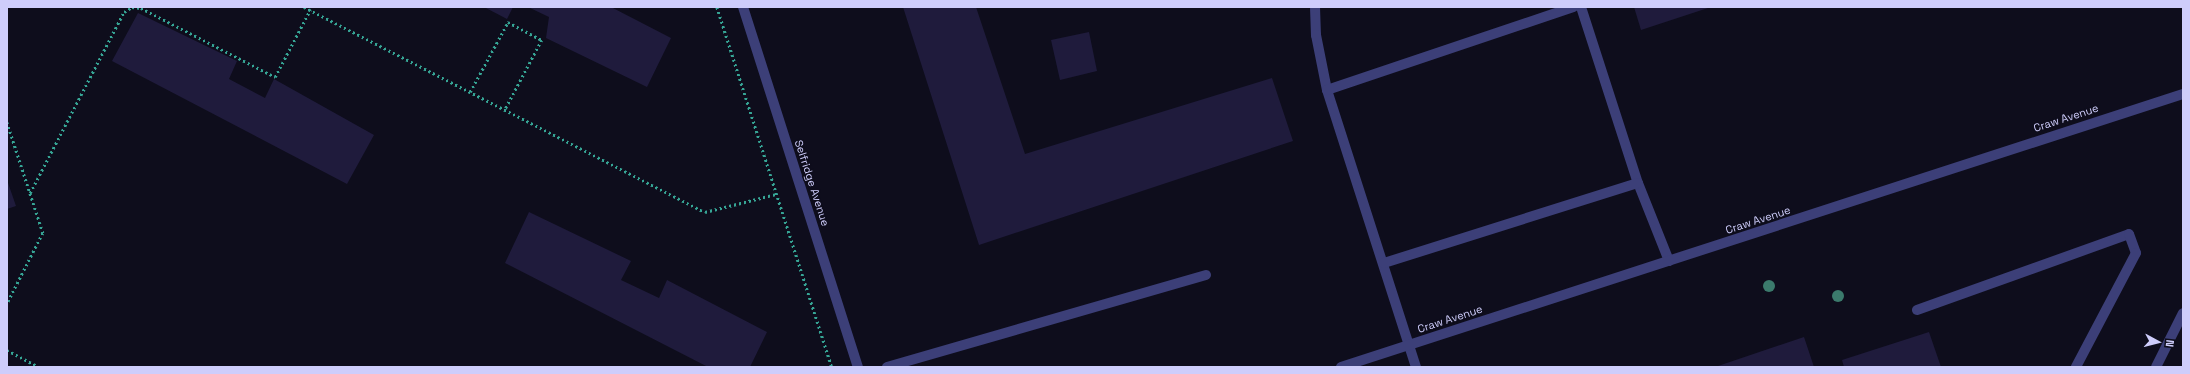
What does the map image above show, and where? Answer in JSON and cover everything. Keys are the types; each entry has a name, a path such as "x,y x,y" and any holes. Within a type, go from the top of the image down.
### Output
{"street":[{"name":"Selfridge Avenue","path":"743,7 858,367"},
{"path":"1316,7 1316,35 1327,90 1384,263 1416,367"},
{"path":"1327,90 1573,7"},
{"path":"1582,7 1638,183 1669,262"},
{"name":"Craw Avenue","path":"1341,367 1669,262 2183,94"},
{"path":"1384,263 1638,183"},
{"path":"1917,310 2129,234 2136,253 2076,367"},
{"path":"887,367 1206,274"},
{"path":"2156,367 2183,313"}],"path":[{"path":"30,192 124,12 132,7 141,8 275,77 310,10"},
{"path":"304,7 705,212 776,194"},
{"path":"717,7 832,367"},
{"path":"470,92 508,22 542,40 506,110"},
{"path":"7,122 43,233 7,304"},
{"path":"7,350 39,367"}],"building":[{"path":"484,7 513,7 507,19"},
{"path":"528,7 611,7 671,38 647,87 546,38 549,17"},
{"path":"903,7 976,7 1025,154 1272,78 1293,141 979,245"},
{"path":"1634,7 1711,7 1641,30"},
{"path":"138,13 237,61 229,79 265,98 274,79 374,135 347,184 112,61"},
{"path":"1089,32 1097,71 1060,80 1051,40"},
{"path":"7,180 16,206 7,209"},
{"path":"529,212 631,261 621,280 659,298 667,280 767,332 750,367 708,367 505,263"},
{"path":"1929,332 1941,367 1844,367 1842,360"},
{"path":"1804,337 1814,367 1715,367"}]}
